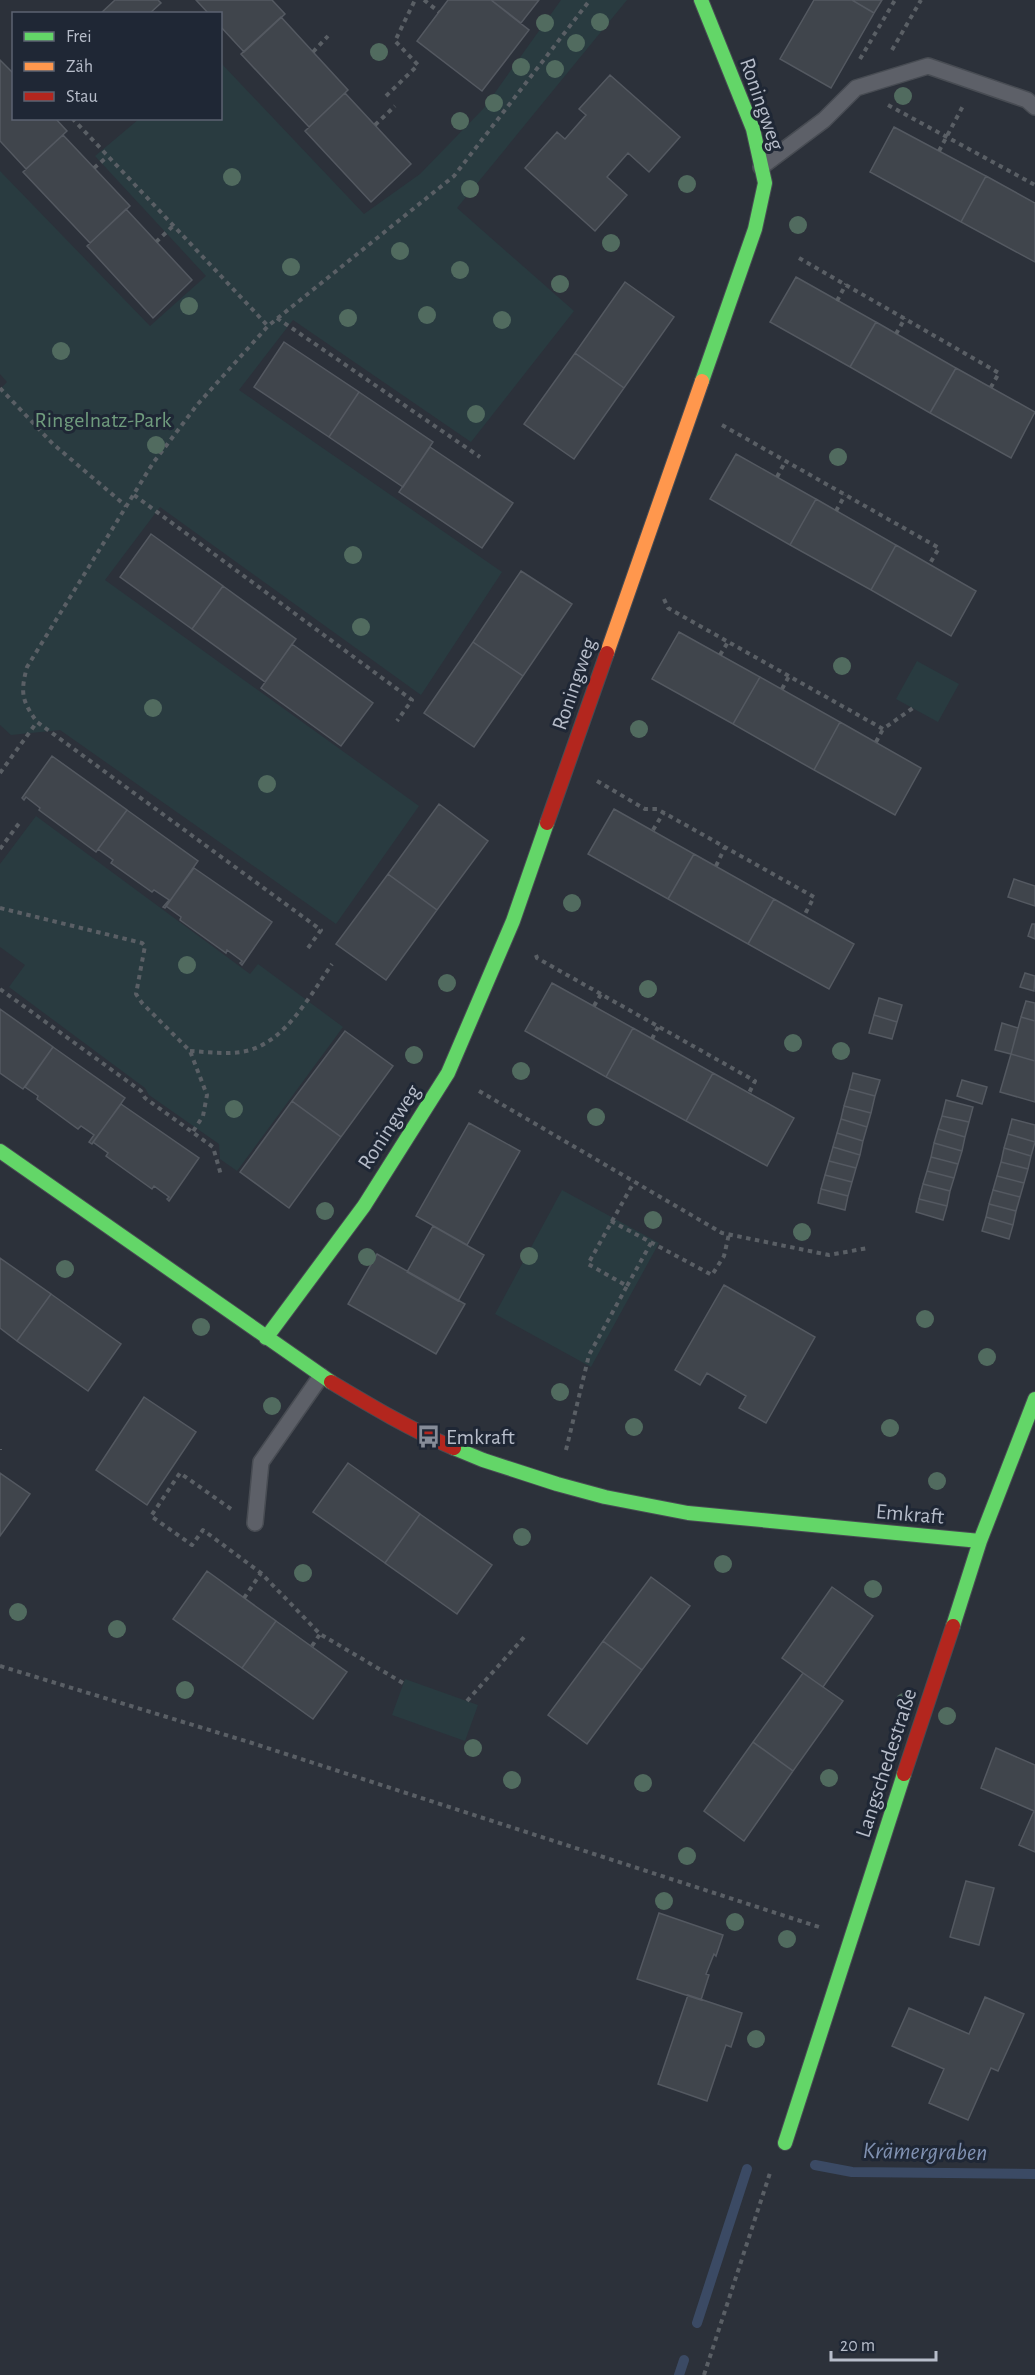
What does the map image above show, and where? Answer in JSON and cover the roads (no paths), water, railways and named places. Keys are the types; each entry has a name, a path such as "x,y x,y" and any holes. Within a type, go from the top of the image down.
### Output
{"street":[{"name":"Roningweg","path":"266,1338 364,1206 448,1073 513,921 753,235 765,183 753,129 701,0"},
{"name":"Emkraft","path":"0,1151 321,1376 428,1437 483,1460 605,1497 688,1513 980,1541"},
{"name":"Langschedestraße","path":"785,2143 980,1541 1035,1399"}],"lane":[{"path":"761,166 824,120 856,88 876,77 928,66 1027,100 1035,107"},
{"path":"255,1523 261,1462 321,1376"}],"waterway":[{"name":"Krämergraben","path":"815,2165 852,2172 1035,2174"},
{"name":"Krämergraben","path":"697,2323 747,2169"},
{"name":"Krämergraben","path":"679,2375 684,2360"}],"place":[{"name":"Emkraft","path":"428,1437"}],"park label":[{"name":"Ringelnatz-Park","path":"103,420"}]}
